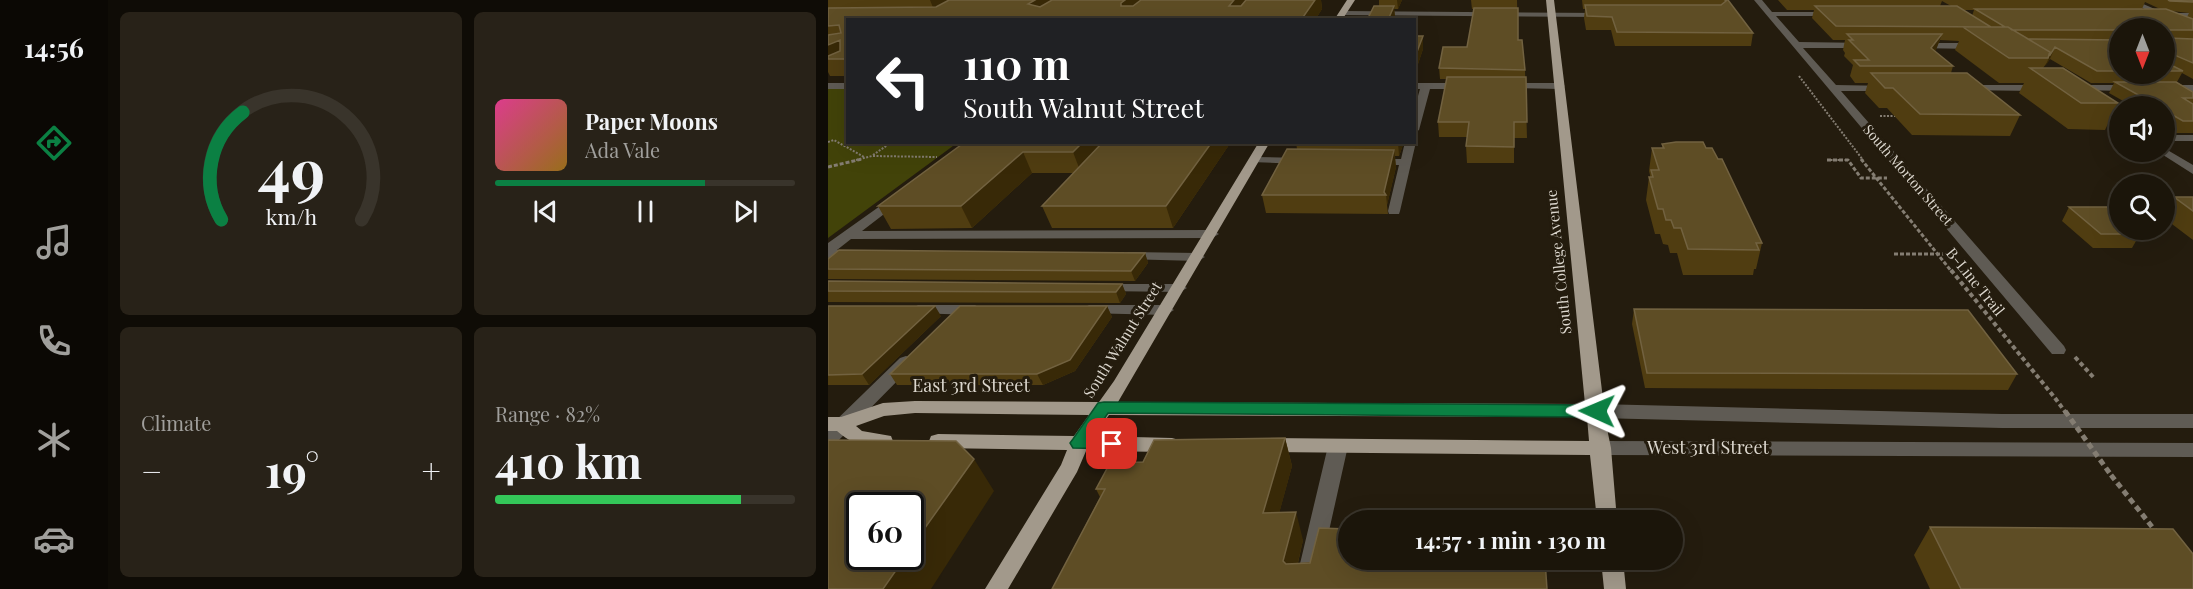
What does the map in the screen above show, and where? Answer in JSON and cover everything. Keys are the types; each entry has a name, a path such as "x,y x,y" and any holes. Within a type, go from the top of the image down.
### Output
{"main road":[{"path":"1340,16 1351,0"},
{"name":"South College Avenue","path":"1550,0 1606,510"},
{"name":"South Walnut Street","path":"996,589 1070,467 1079,443 1104,408 1180,288 1263,144"},
{"name":"East 3rd Street","path":"835,424 875,412 904,407 1104,408"},
{"name":"West 3rd Street","path":"1104,408 1597,411"},
{"path":"835,424 852,436 864,440 1186,445"},
{"name":"West 3rd Street","path":"1245,445 1601,448"},
{"path":"1613,570 1615,589"}],"street":[{"name":"South Morton Street","path":"1758,0 1976,255 2063,350"},
{"path":"2128,0 2193,28"},
{"path":"1772,15 1840,14"},
{"path":"1340,16 1618,15"},
{"path":"2138,15 2193,15"},
{"path":"1798,45 1876,45"},
{"path":"1910,45 1989,46"},
{"path":"2175,76 2193,86"},
{"path":"828,86 846,86"},
{"path":"1416,115 1420,86 1480,86"},
{"path":"1491,86 1560,86"},
{"path":"2157,88 2193,86"},
{"path":"1833,88 1902,88"},
{"path":"1956,88 2052,88"},
{"path":"2109,115 2068,88 2145,88"},
{"path":"2175,138 2193,138"},
{"path":"1394,211 1410,144"},
{"path":"2175,158 2193,170"},
{"path":"1254,160 1317,161"},
{"path":"1362,161 1406,162"},
{"path":"828,252 905,192"},
{"path":"1035,234 1051,217"},
{"path":"850,235 1212,234"},
{"path":"828,252 871,254"},
{"path":"1108,256 1198,257"},
{"path":"1088,288 1180,288"},
{"path":"905,310 995,310"},
{"path":"944,325 960,310"},
{"path":"1075,310 1166,310"},
{"path":"828,439 835,424 920,348"},
{"name":"West 3rd Street","path":"1597,411 1990,421 2193,421"},
{"path":"1305,589 1338,446"},
{"name":"West 3rd Street","path":"1601,448 2193,450"}],"path":[{"name":"B-Line Trail","path":"1793,68 1936,254 2055,398 2111,475 2163,540"},
{"path":"1886,116 1898,116"},
{"path":"828,143 834,140 864,158"},
{"path":"872,156 889,144"},
{"path":"828,167 872,156 937,157"},
{"path":"1827,160 1848,160 1861,178 1912,179"},
{"path":"1894,254 1976,255"},
{"path":"2063,350 2094,378"}],"shaded area":[{"path":"828,88 846,88 846,144 956,144 828,238"}],"building":[{"path":"949,0 1035,0 1028,4 1040,7 1052,0 1125,0 1121,6 1133,6 1141,0 1234,0 1229,6 1241,6 1246,0 1315,0 1302,18 846,18 846,59 828,59 828,56 840,51 840,40 828,45 828,35 841,33 839,25 828,26 828,8 936,7"},
{"path":"1728,0 1753,33 1617,32 1612,17 1587,16 1585,5 1721,5"},
{"path":"2168,0 2193,0 2193,2 2170,1"},
{"path":"1374,6 1394,6 1389,18 1368,18"},
{"path":"1815,6 1957,6 1991,27 1836,26"},
{"path":"1474,8 1518,8 1518,40 1522,40 1525,70 1439,68 1443,47 1467,47"},
{"path":"1975,9 2166,9 2193,19 2193,30 2175,30 2175,18 2109,18 2109,30 2012,30"},
{"path":"1963,27 2008,27 2050,52 2048,58 2009,58"},
{"path":"1847,34 1942,34 1931,48 1953,66 1860,66 1854,60 1869,60 1849,40 1853,40"},
{"path":"1416,36 1423,36 1416,54"},
{"path":"2175,38 2193,39 2193,63 2175,55"},
{"path":"2028,39 2109,40 2109,71 2097,71 2055,47 2050,55 2050,52"},
{"path":"2030,68 2063,68 2109,97 2109,103 2081,103"},
{"path":"1871,73 1967,73 2020,115 1920,114 1893,88 1885,88"},
{"path":"1447,77 1526,77 1527,122 1514,122 1514,147 1466,146 1469,122 1438,122"},
{"path":"2176,82 2193,92 2193,98 2183,98 2193,104 2193,121 2183,121 2175,116 2175,96 2140,96 2119,84 2175,84"},
{"path":"1703,142 1706,148 1712,148 1718,159 1722,159 1762,243 1756,243 1759,250 1688,249 1681,228 1674,228 1671,220 1666,220 1663,209 1658,209 1649,177 1653,177 1651,170 1659,170 1652,148 1664,148 1662,144"},
{"path":"962,144 1081,144 1073,152 1023,152 961,206 878,206"},
{"path":"1101,144 1211,144 1166,206 1042,206"},
{"path":"1287,149 1394,150 1384,192 1386,195 1262,195"},
{"path":"2175,197 2193,197 2193,211 2175,198"},
{"path":"2069,207 2109,209 2109,234 2101,234"},
{"path":"839,250 1145,253 1131,271 828,269 828,259"},
{"path":"828,281 1122,284 1116,292 828,291"},
{"path":"828,306 935,306 862,374 828,375"},
{"path":"960,306 1107,306 1070,360 1037,374 890,374"},
{"path":"1634,309 1968,310 2017,374 1647,373"},
{"path":"1285,438 1263,513 1296,512 1283,561 1286,564 1310,563 1319,528 1338,529 1338,570 1546,570 1547,589 1052,589 1105,489 1096,489 1110,463 1143,462 1154,440"},
{"path":"828,440 956,441 974,459 924,529 924,492 846,492 846,570 896,570 883,589 828,589"},
{"path":"1930,527 2173,529 2193,554 2193,589 1961,589"}],"route":[{"path":"1112,444 1079,443 1104,408 1597,411"}]}
